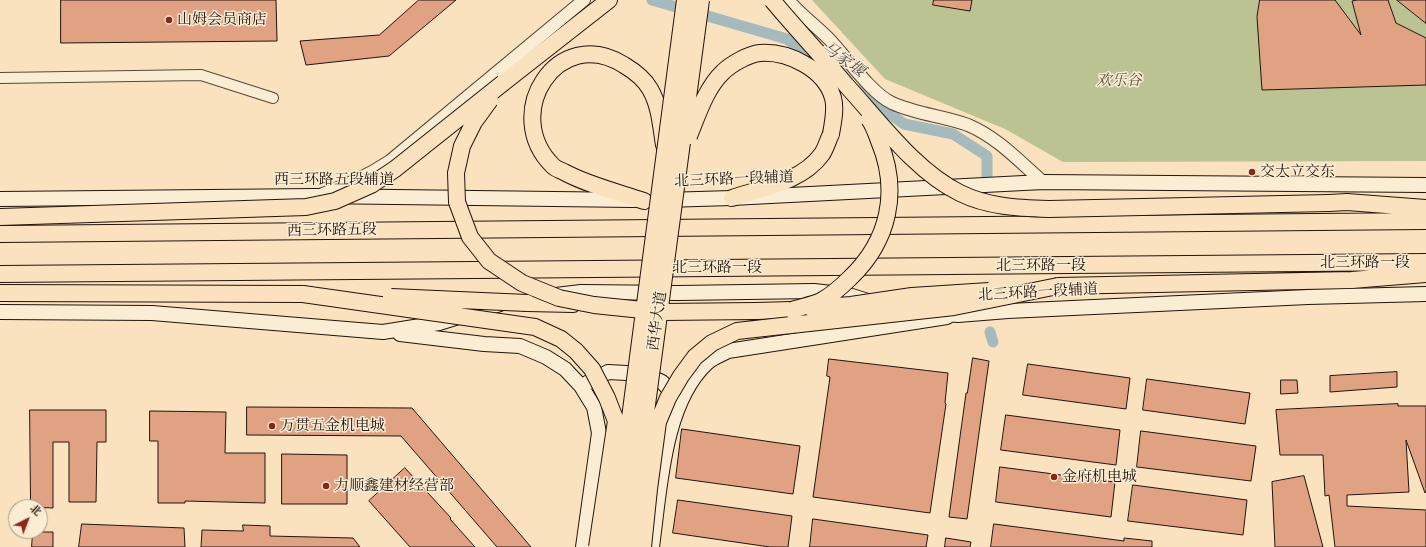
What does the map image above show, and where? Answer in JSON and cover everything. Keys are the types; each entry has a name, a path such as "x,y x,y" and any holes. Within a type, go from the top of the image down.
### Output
{"highway":[{"path":"0,217 306,207 335,201 371,185 395,169 609,0"},
{"name":"西华大道","path":"630,472 665,150 685,0"},
{"name":"西华大道","path":"613,547 625,509 681,154 702,0"},
{"path":"772,0 902,148 933,176 960,193 990,204 1017,208 1049,209 1347,202 1426,208"},
{"path":"681,154 707,93 723,72 740,60 759,53 779,54 797,60 814,70 825,83 833,98 834,115 831,134 822,154 809,168 791,179 732,198"},
{"path":"644,201 577,179 554,167 540,150 533,131 532,111 538,90 549,73 563,61 580,55 600,55 619,61 637,72 650,89 657,106 665,150"},
{"path":"792,310 821,301 843,285 857,272 871,255 880,237 887,215 890,195 888,167 882,147 872,124 841,79"},
{"path":"503,83 474,122 462,146 456,173 457,202 470,237 489,261 522,283 559,298 594,305"},
{"name":"西三环路五段","path":"0,234 1426,221"},
{"name":"北三环路一段","path":"0,274 1426,262"},
{"path":"0,293 303,294 594,305 662,312 792,310 851,305 912,296 1058,286 1352,280 1426,274"},
{"path":"630,472 658,422 668,398 681,376 695,358 712,343 737,331 954,307 1058,286"},
{"path":"303,294 535,327 561,339 576,351 592,369 607,398 616,421 630,472"},
{"path":"598,547 616,421"},
{"path":"643,547 658,422"},
{"path":"598,547 625,509"},
{"path":"625,509 640,547"},
{"name":"西华大道","path":"625,509 628,547"}],"main road":[{"name":"北三环路一段辅道","path":"667,200 1043,182 1426,185"},
{"name":"西三环路五段辅道","path":"0,199 315,196 644,201 667,200"},
{"name":"北三环路一段辅道","path":"383,332 439,322 515,299 581,292 654,293 814,291 849,295 882,305 914,311 958,315 1008,311 1300,297 1426,294"},
{"path":"0,312 152,313 383,332 484,344 520,346 546,357 561,366 581,386 594,406 599,432 583,547"},
{"path":"652,547 666,445 672,424 693,379 708,362 728,351 958,315"},
{"path":"581,386 608,372 645,374 662,382 681,402"}],"street":[{"path":"315,196 352,183 371,174 390,162 584,0"},
{"path":"788,0 799,13 828,39 874,90 891,102 968,125 985,134 1004,148 1043,182"},
{"path":"0,78 201,75 272,98"}],"green space":[{"name":"欢乐谷","path":"812,0 1426,0 1426,161 1063,162 1005,129 885,79"}],"building":[{"name":"山姆会员商店","path":"61,0 276,0 277,41 61,43"},
{"path":"419,0 456,0 389,56 306,65 300,41 379,35"},
{"path":"934,0 972,0 970,11 933,5"},
{"path":"1260,0 1335,0 1361,35 1352,1 1388,0 1396,23 1426,38 1426,85 1262,90 1257,17"},
{"path":"1397,0 1426,0 1426,23"},
{"path":"973,358 989,361 967,519 949,517 966,393"},
{"path":"829,359 948,373 946,404 930,513 813,497 830,377 827,376"},
{"path":"1028,364 1130,378 1126,409 1023,395"},
{"path":"1397,372 1397,387 1330,392 1330,376"},
{"path":"1147,379 1250,393 1245,424 1143,410"},
{"path":"1281,380 1297,380 1298,393 1281,394"},
{"path":"1398,404 1398,406 1426,406 1426,492 1425,493 1406,440 1409,492 1347,495 1347,506 1426,510 1426,547 1335,547 1329,495 1325,496 1323,455 1280,455 1276,410"},
{"path":"247,407 412,408 531,547 497,547 401,436 247,435"},
{"path":"30,410 106,410 106,442 97,442 96,502 69,502 69,442 53,442 53,508 48,508 48,499 31,499"},
{"path":"150,411 226,412 225,453 265,453 265,503 185,501 185,503 158,503 158,441 150,441"},
{"path":"1006,415 1120,430 1116,465 1001,450"},
{"path":"682,429 800,446 793,494 676,478"},
{"path":"1141,431 1256,446 1251,481 1137,467"},
{"path":"282,454 347,455 347,504 282,504"},
{"path":"1000,467 1115,482 1111,517 996,502"},
{"path":"405,468 451,518 450,519 475,547 410,547 369,501"},
{"path":"1304,476 1323,547 1275,547 1272,482"},
{"path":"1133,485 1247,500 1243,535 1128,521"},
{"path":"678,500 792,516 788,547 770,547 673,533"},
{"path":"813,519 928,535 926,547 810,547"},
{"path":"82,524 184,528 185,547 79,547"},
{"path":"994,524 1124,541 1124,538 1152,541 1152,547 991,547"},
{"path":"243,525 270,526 270,536 353,538 360,547 201,547 202,530 243,531"},
{"path":"48,532 53,532 53,547 32,547 33,539 48,539"},
{"path":"946,538 971,542 970,547 945,547"}],"waterway":[{"name":"马家堰","path":"652,0 787,39 822,65"},
{"name":"马家堰","path":"857,90 904,124 953,134 987,156 987,177"},
{"name":"马家堰","path":"990,332 993,342"}],"place":[{"name":"山姆会员商店","path":"169,20"},
{"name":"交大立交东","path":"1252,172"},
{"name":"万贯五金机电城","path":"272,426"},
{"name":"金府机电城","path":"1054,477"},
{"name":"力顺鑫建材经营部","path":"326,486"}]}
